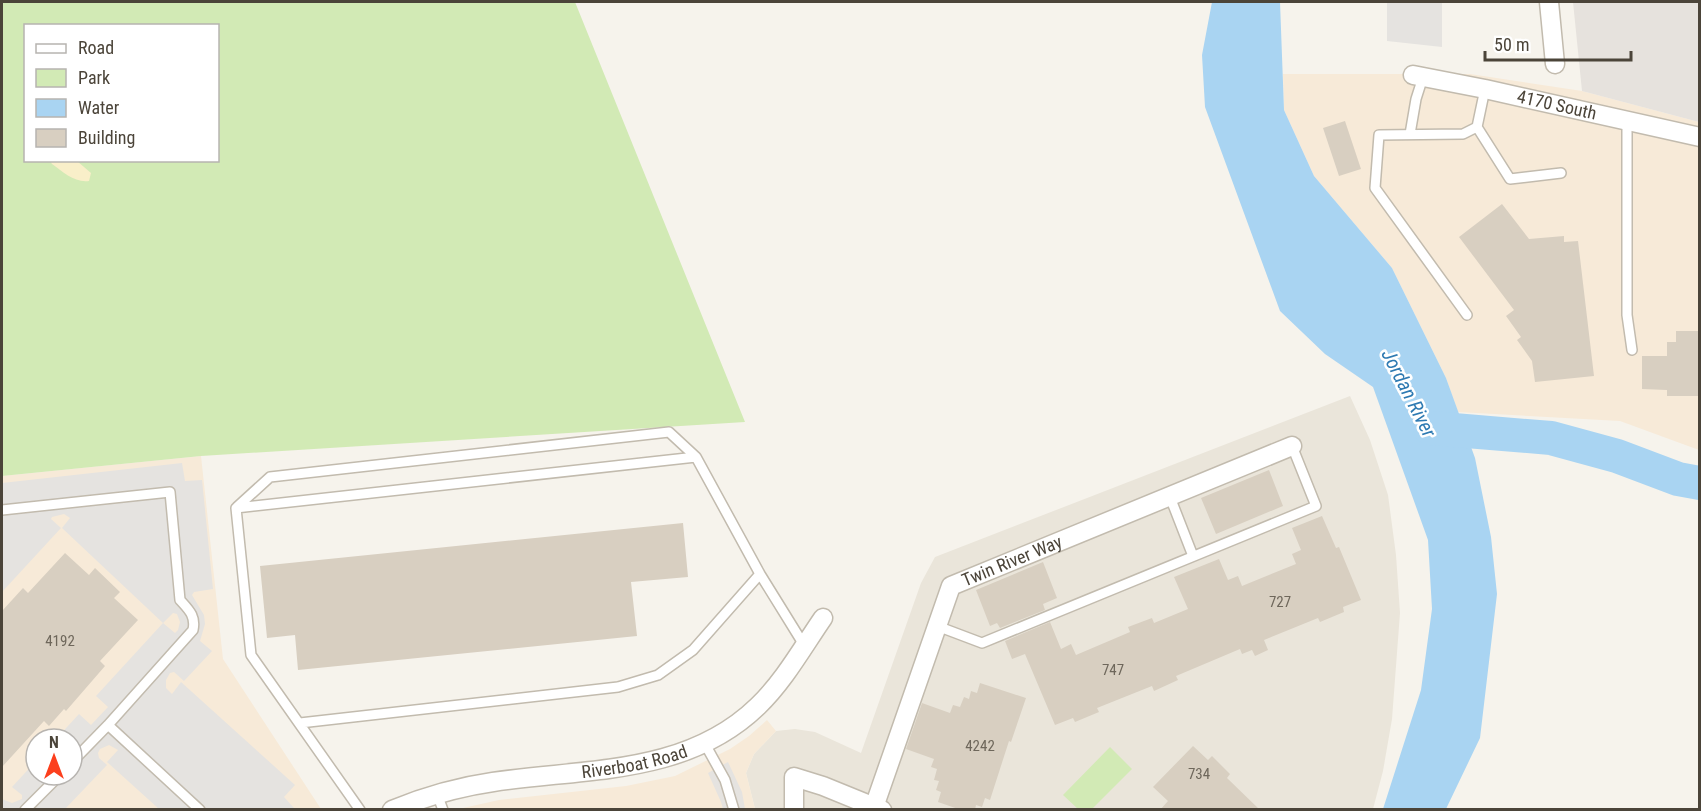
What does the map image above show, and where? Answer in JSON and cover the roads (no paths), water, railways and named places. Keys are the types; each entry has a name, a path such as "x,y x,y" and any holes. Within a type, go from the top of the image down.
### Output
{"street":[{"path":"1549,2 1555,64"},
{"name":"4170 South","path":"1418,76 1700,137"},
{"name":"Twin River Way","path":"877,809 951,586 1292,446"},
{"name":"Riverboat Road","path":"392,810 440,802 492,782 656,761 705,744 732,728 758,706 773,689 823,618"},
{"path":"794,810 794,777 823,786 877,809"}],"lane":[{"path":"1410,134 1418,76"},
{"path":"1485,89 1477,127 1510,179 1561,173"},
{"path":"1627,120 1627,315 1632,350"},
{"path":"1467,315 1375,188 1379,135 1463,134 1477,127"},
{"path":"236,508 270,477 669,432 696,457 760,574 804,645"},
{"path":"937,626 982,643 1316,506 1292,446"},
{"path":"236,508 696,457"},
{"path":"2,510 170,492 180,600 191,611 193,630 84,750"},
{"path":"1170,497 1193,556"},
{"path":"236,508 251,654 360,810"},
{"path":"300,723 618,687 658,675 693,650 760,574"},
{"path":"108,725 200,810"},
{"path":"705,744 725,780 734,810"},
{"path":"25,810 48,787"}],"water":[{"name":"Jordan River","path":"1212,2 1280,2 1284,110 1314,176 1392,268 1446,378 1475,458 1491,537 1497,594 1480,738 1446,809 1383,809 1421,690 1432,609 1428,540 1373,387 1325,354 1280,311 1205,107 1202,55"}],"waterway":[{"name":"Jordan River","path":"1430,428 1551,438 1617,456 1678,479 1700,483"}]}
